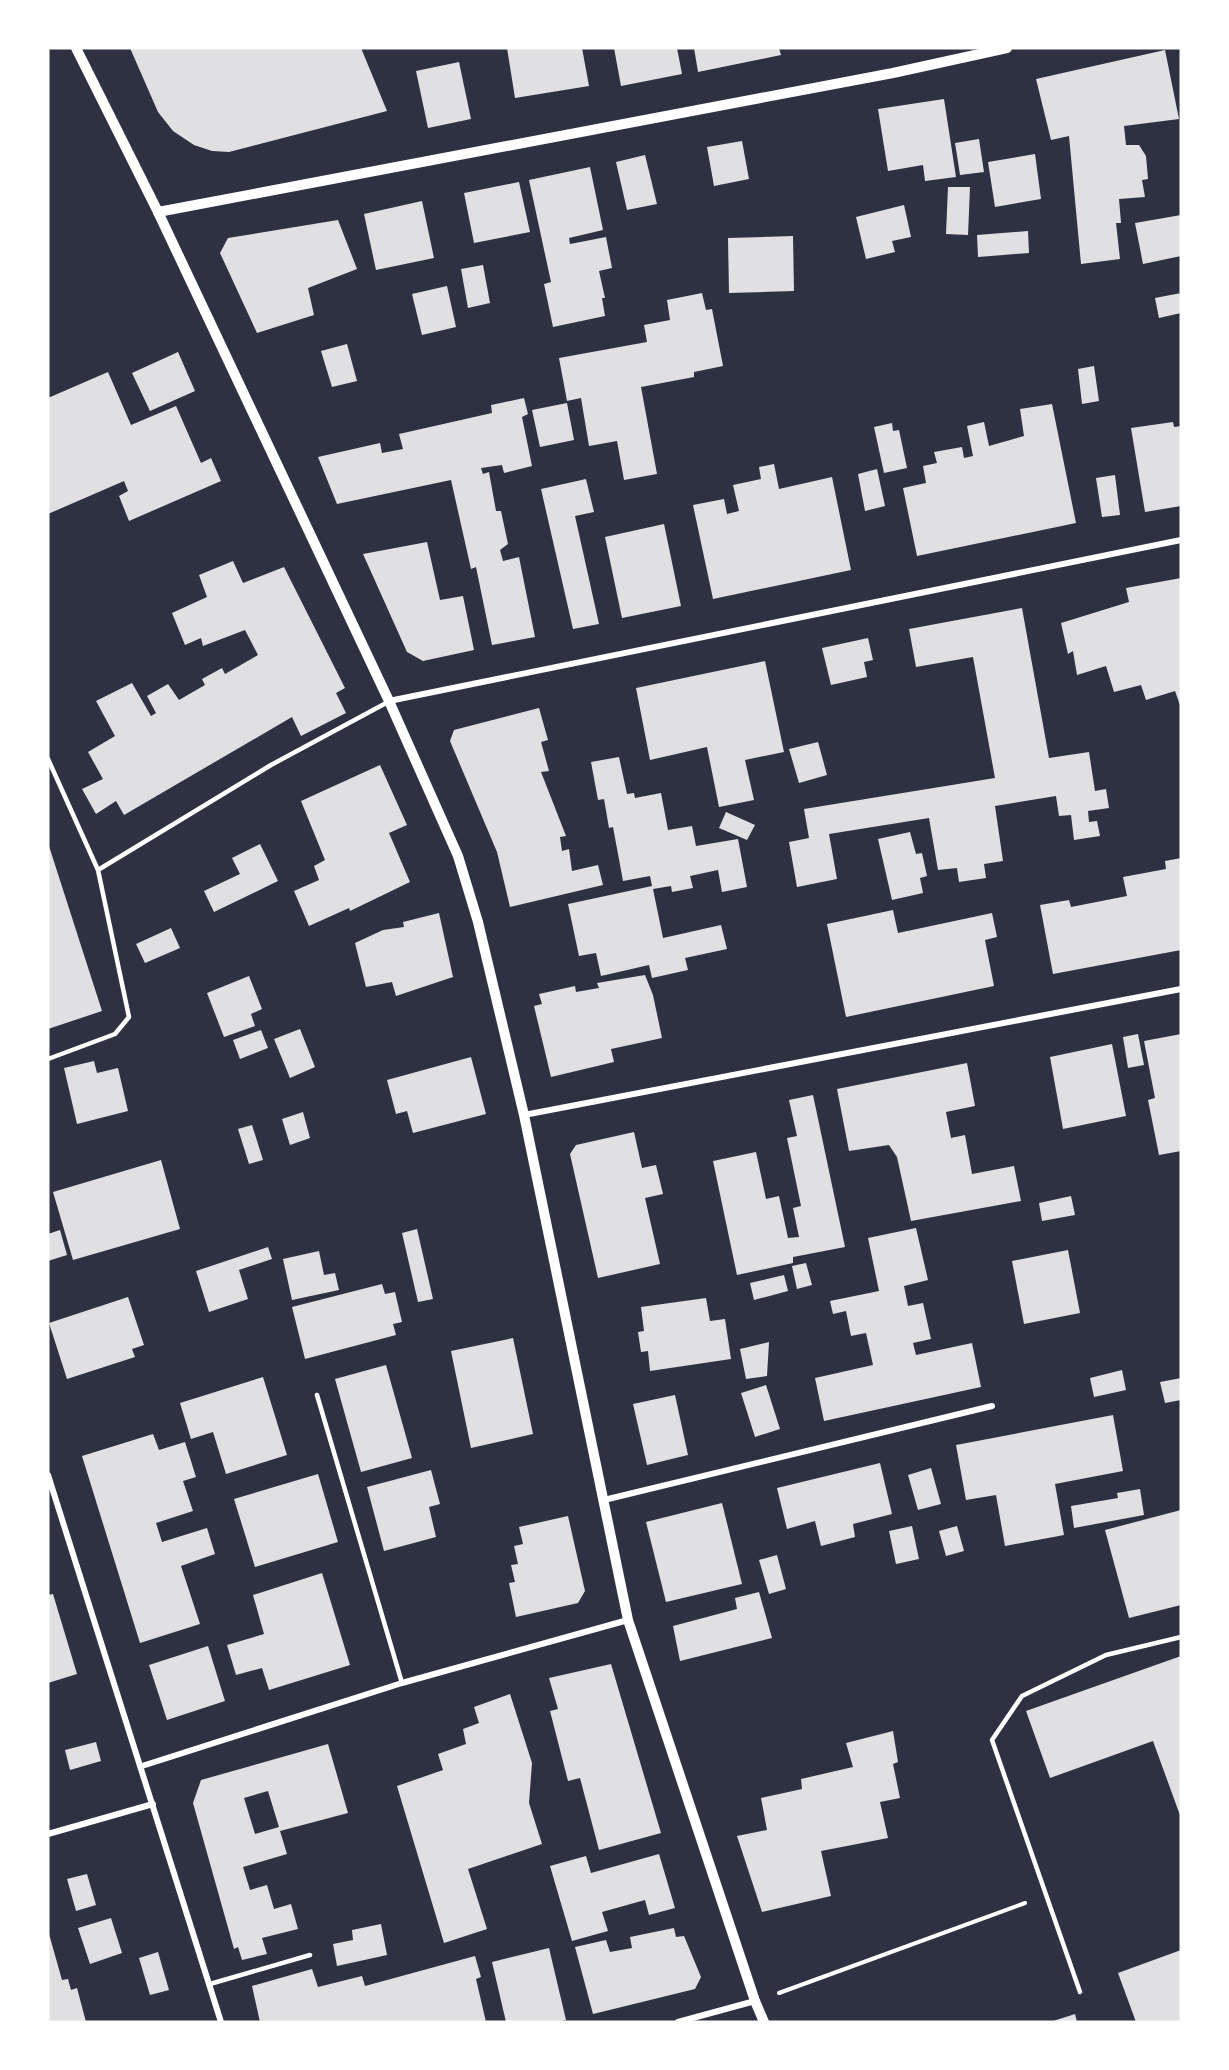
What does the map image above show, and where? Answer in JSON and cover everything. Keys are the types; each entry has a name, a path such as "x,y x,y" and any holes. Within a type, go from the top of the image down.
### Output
{"street":[{"path":"76,48 158,212 389,701 458,856 478,922 524,1115 628,1620 764,2022"},
{"path":"158,212 893,73 1007,48"},
{"path":"389,701 1181,540"},
{"path":"524,1115 1181,989"},
{"path":"604,1500 992,1406"},
{"path":"48,1475 142,1766 221,2022"},
{"path":"142,1766 402,1683 628,1620"},
{"path":"48,1834 153,1804"},
{"path":"678,2022 755,2001"}],"lane":[{"path":"98,870 271,765 389,701"},
{"path":"48,759 98,870 129,1017 115,1034 48,1059"},
{"path":"317,1395 402,1683"},
{"path":"1080,1992 992,1740 1022,1696 1106,1655 1181,1637"},
{"path":"210,1984 310,1955"}],"path":[{"path":"780,1993 1045,1895"}],"building":[{"path":"130,48 361,48 387,111 229,152 212,151 194,145 173,131 158,112"},
{"path":"507,48 582,48 589,86 515,98"},
{"path":"614,48 677,48 682,74 621,86"},
{"path":"694,48 779,48 781,55 698,72"},
{"path":"1165,50 1179,119 1124,126 1126,145 1139,145 1146,156 1148,179 1142,180 1145,197 1119,199 1121,223 1116,223 1120,259 1081,264 1069,136 1051,140 1036,79"},
{"path":"459,62 471,119 428,128 416,71"},
{"path":"944,99 956,177 925,181 923,165 888,171 878,109"},
{"path":"979,139 984,172 960,175 955,143"},
{"path":"742,141 749,179 714,186 707,147"},
{"path":"1035,154 1041,199 995,207 988,162"},
{"path":"645,155 657,204 627,210 616,162"},
{"path":"590,167 603,230 569,238 570,244 606,237 612,268 599,271 605,298 602,298 605,316 553,327 544,284 551,282 529,180"},
{"path":"519,182 530,232 474,243 464,193"},
{"path":"948,187 970,187 968,235 946,234"},
{"path":"422,201 434,258 376,270 364,214"},
{"path":"904,205 911,237 892,241 895,252 866,259 856,217"},
{"path":"1181,215 1181,256 1143,264 1135,223"},
{"path":"338,220 357,269 308,288 314,315 257,333 220,253 228,238"},
{"path":"1028,231 1029,253 978,257 977,235"},
{"path":"793,236 794,291 729,293 728,238"},
{"path":"483,265 490,303 468,308 461,269"},
{"path":"447,286 456,327 422,335 412,294"},
{"path":"702,293 706,310 712,309 723,366 694,372 694,377 641,387 657,474 624,480 617,441 589,446 581,398 567,401 559,358 647,342 644,325 670,320 667,300"},
{"path":"1181,293 1181,313 1159,318 1155,298"},
{"path":"347,344 357,381 332,387 321,351"},
{"path":"178,352 195,391 150,411 132,373"},
{"path":"1094,366 1099,401 1082,404 1078,369"},
{"path":"108,372 131,425 176,406 201,463 211,458 221,481 129,521 119,496 128,491 124,481 48,514 48,398"},
{"path":"524,398 528,414 522,417 532,466 504,473 502,465 481,468 483,474 489,472 496,511 501,511 508,544 500,550 503,561 519,557 535,637 492,645 476,567 471,569 451,480 337,504 318,457 380,443 382,453 403,449 399,434 492,413 491,405"},
{"path":"567,403 574,440 540,447 532,410"},
{"path":"1052,404 1076,523 917,556 903,488 926,483 923,466 937,463 934,452 962,447 964,458 973,456 967,426 984,422 989,446 1024,436 1020,409"},
{"path":"1173,422 1174,427 1181,426 1181,506 1145,512 1131,428"},
{"path":"892,423 893,431 899,430 907,468 884,473 874,427"},
{"path":"774,464 779,489 832,477 851,570 713,599 693,505 724,499 727,514 739,511 733,485 761,479 759,467"},
{"path":"877,469 885,506 865,511 858,474"},
{"path":"1115,475 1120,515 1102,517 1096,478"},
{"path":"586,479 594,512 575,516 599,624 573,629 541,489"},
{"path":"664,524 681,606 622,618 605,537"},
{"path":"427,542 440,600 463,596 474,650 423,661 407,652 363,554"},
{"path":"233,561 243,583 284,567 345,688 336,693 346,713 301,736 292,717 124,815 116,801 96,814 82,789 103,779 88,752 115,736 96,701 132,683 151,716 156,713 147,696 168,684 179,700 205,685 202,679 222,668 225,674 258,655 245,630 203,646 201,638 185,645 172,613 207,597 199,575"},
{"path":"1181,578 1181,708 1175,691 1146,700 1141,685 1114,692 1106,666 1077,675 1073,651 1068,654 1061,623 1129,602 1126,588"},
{"path":"1022,608 1049,758 1089,752 1095,791 1106,789 1109,808 1088,811 1089,822 1097,821 1100,836 1074,840 1071,815 1059,816 1056,796 995,806 1003,861 984,864 986,878 959,882 957,868 938,870 929,818 829,834 837,879 797,887 789,842 809,838 804,809 995,778 973,657 916,667 909,629"},
{"path":"868,638 873,660 864,662 867,677 831,685 822,648"},
{"path":"765,661 784,752 745,760 754,800 719,807 707,747 650,760 636,688"},
{"path":"539,708 548,740 541,742 549,771 541,772 566,836 560,837 562,851 569,849 572,871 598,865 603,885 510,907 497,852 450,741 454,730"},
{"path":"818,742 827,775 799,783 789,749"},
{"path":"619,757 627,794 634,793 635,798 661,793 668,830 692,826 696,846 738,839 747,887 722,892 718,870 690,876 693,888 672,892 671,886 653,889 663,938 721,925 727,949 685,958 688,970 652,978 649,965 601,976 596,953 579,956 568,904 652,886 650,876 623,881 613,827 609,828 604,799 598,800 591,762"},
{"path":"380,765 407,825 389,833 410,882 350,911 349,908 309,926 294,891 319,880 314,866 325,860 301,801"},
{"path":"726,812 755,825 747,840 719,828"},
{"path":"910,832 916,854 922,853 927,876 920,878 923,893 892,900 878,839"},
{"path":"48,843 102,1011 48,1029"},
{"path":"260,844 278,881 214,912 204,891 240,874 232,858"},
{"path":"1181,858 1181,950 1053,974 1040,905 1069,900 1071,907 1127,896 1123,877 1166,869 1165,861"},
{"path":"893,910 898,933 992,913 997,937 985,940 994,986 846,1017 827,924"},
{"path":"439,913 453,977 396,996 392,982 366,987 355,943 383,930 404,927 403,922"},
{"path":"171,928 180,948 145,963 136,944"},
{"path":"645,975 653,995 662,1038 611,1049 614,1062 551,1077 534,1006 542,1004 539,994 575,986 576,992 599,988 597,983"},
{"path":"249,976 262,1009 251,1014 255,1026 224,1037 207,993"},
{"path":"300,1029 315,1067 290,1078 274,1039"},
{"path":"261,1030 268,1048 240,1059 233,1040"},
{"path":"1138,1034 1144,1065 1128,1068 1123,1037"},
{"path":"1181,1034 1181,1151 1159,1155 1148,1100 1155,1098 1144,1041"},
{"path":"1112,1044 1126,1116 1063,1129 1050,1057"},
{"path":"471,1057 486,1114 413,1133 407,1111 396,1114 387,1080"},
{"path":"94,1061 97,1073 118,1068 128,1111 77,1124 64,1068"},
{"path":"967,1063 975,1106 946,1112 951,1138 965,1135 972,1174 1014,1166 1021,1201 911,1221 897,1157 889,1145 849,1151 837,1089"},
{"path":"813,1095 845,1247 793,1257 793,1263 737,1275 713,1161 756,1152 766,1199 779,1196 788,1238 799,1237 793,1208 801,1206 787,1138 797,1136 789,1100"},
{"path":"303,1112 310,1138 290,1145 282,1119"},
{"path":"252,1125 263,1160 249,1164 238,1129"},
{"path":"634,1132 642,1168 656,1165 663,1194 645,1198 660,1264 598,1278 570,1154 576,1145"},
{"path":"161,1160 180,1229 73,1260 53,1192"},
{"path":"1071,1196 1075,1215 1042,1221 1039,1203"},
{"path":"916,1228 928,1280 904,1286 908,1306 923,1303 931,1339 913,1343 916,1355 972,1343 981,1387 824,1421 815,1378 873,1365 866,1333 851,1336 846,1311 833,1314 830,1301 879,1291 868,1238"},
{"path":"417,1229 433,1299 418,1302 402,1233"},
{"path":"60,1230 67,1255 48,1261 48,1234"},
{"path":"268,1247 272,1259 239,1270 248,1299 209,1312 196,1271"},
{"path":"1068,1250 1080,1313 1024,1324 1012,1261"},
{"path":"319,1251 324,1275 335,1273 339,1290 292,1300 283,1259"},
{"path":"806,1263 812,1285 797,1289 792,1266"},
{"path":"784,1275 788,1291 754,1300 750,1283"},
{"path":"382,1284 385,1294 395,1292 402,1322 393,1324 396,1335 305,1359 292,1307"},
{"path":"128,1297 144,1345 132,1349 135,1357 67,1379 49,1323"},
{"path":"706,1298 710,1321 725,1319 731,1359 650,1371 648,1351 641,1352 638,1332 644,1331 641,1307"},
{"path":"513,1338 533,1434 471,1448 451,1351"},
{"path":"769,1342 767,1376 746,1379 740,1349"},
{"path":"386,1365 412,1458 361,1472 335,1379"},
{"path":"1122,1370 1126,1390 1094,1397 1090,1378"},
{"path":"263,1377 287,1455 226,1474 213,1432 191,1439 180,1403"},
{"path":"1181,1378 1181,1400 1165,1403 1160,1382"},
{"path":"766,1385 780,1429 755,1437 741,1393"},
{"path":"675,1395 688,1455 647,1465 633,1404"},
{"path":"1113,1415 1123,1471 1055,1484 1064,1535 1005,1546 996,1495 966,1500 956,1445"},
{"path":"153,1434 159,1450 185,1442 196,1477 183,1481 193,1511 156,1523 162,1542 207,1528 215,1554 181,1566 200,1624 140,1643 82,1456"},
{"path":"880,1463 892,1514 853,1524 855,1537 821,1546 815,1521 787,1529 777,1488"},
{"path":"931,1468 941,1504 918,1510 908,1475"},
{"path":"431,1470 440,1504 429,1507 436,1537 384,1551 367,1487"},
{"path":"318,1474 338,1542 255,1567 234,1499"},
{"path":"1140,1489 1144,1515 1074,1528 1071,1506 1118,1498 1117,1493"},
{"path":"722,1503 742,1584 666,1602 646,1522"},
{"path":"1181,1510 1181,1605 1129,1618 1105,1530"},
{"path":"568,1516 585,1591 578,1603 516,1617 509,1583 515,1582 511,1565 518,1564 514,1546 523,1544 519,1527"},
{"path":"912,1526 919,1559 896,1564 889,1531"},
{"path":"957,1526 964,1551 946,1556 939,1531"},
{"path":"777,1555 786,1589 769,1594 759,1560"},
{"path":"322,1573 350,1665 269,1690 262,1668 236,1675 227,1645 264,1634 253,1595"},
{"path":"759,1592 772,1638 680,1661 673,1626 737,1609 735,1598"},
{"path":"53,1594 77,1674 48,1683 48,1595"},
{"path":"208,1646 225,1701 167,1720 149,1665"},
{"path":"1181,1656 1181,1818 1153,1741 1050,1778 1026,1711"},
{"path":"611,1664 661,1833 599,1850 580,1778 568,1781 550,1711 558,1709 549,1678"},
{"path":"510,1694 532,1763 529,1803 542,1844 468,1869 487,1929 444,1943 397,1786 443,1770 438,1754 466,1744 463,1729 479,1723 474,1707"},
{"path":"893,1731 898,1762 893,1764 900,1798 880,1802 888,1838 821,1851 831,1896 762,1912 737,1836 767,1830 761,1798 802,1789 801,1779 853,1767 846,1743"},
{"path":"96,1742 101,1761 70,1770 65,1750"},
{"path":"328,1744 348,1813 280,1831 287,1854 243,1867 250,1890 267,1885 274,1909 291,1904 298,1929 262,1938 267,1954 242,1960 238,1947 234,1949 193,1803 201,1780","holes":["268,1791 279,1827 255,1834 244,1798"]},
{"path":"659,1854 675,1908 649,1915 645,1900 602,1912 608,1931 572,1941 550,1866 586,1856 591,1873"},
{"path":"87,1874 96,1905 76,1911 67,1879"},
{"path":"111,1918 122,1953 90,1964 78,1928"},
{"path":"381,1924 387,1955 337,1966 333,1944 353,1940 352,1930"},
{"path":"674,1928 676,1937 684,1936 701,1977 695,1989 593,2014 575,1947 606,1940 610,1952 632,1948 630,1937"},
{"path":"49,1934 62,1980 68,1979 71,1990 77,1988 86,2022 48,2022"},
{"path":"549,1948 566,2020 506,2022 492,1962"},
{"path":"1181,1950 1181,2021 1136,2022 1118,1973"},
{"path":"158,1952 169,1990 150,1995 139,1958"},
{"path":"475,1956 481,1977 476,1979 486,2022 260,2022 252,1986 312,1969 318,1987 362,1976 365,1986"},
{"path":"1075,2014 1077,2022 1050,2022"}]}
